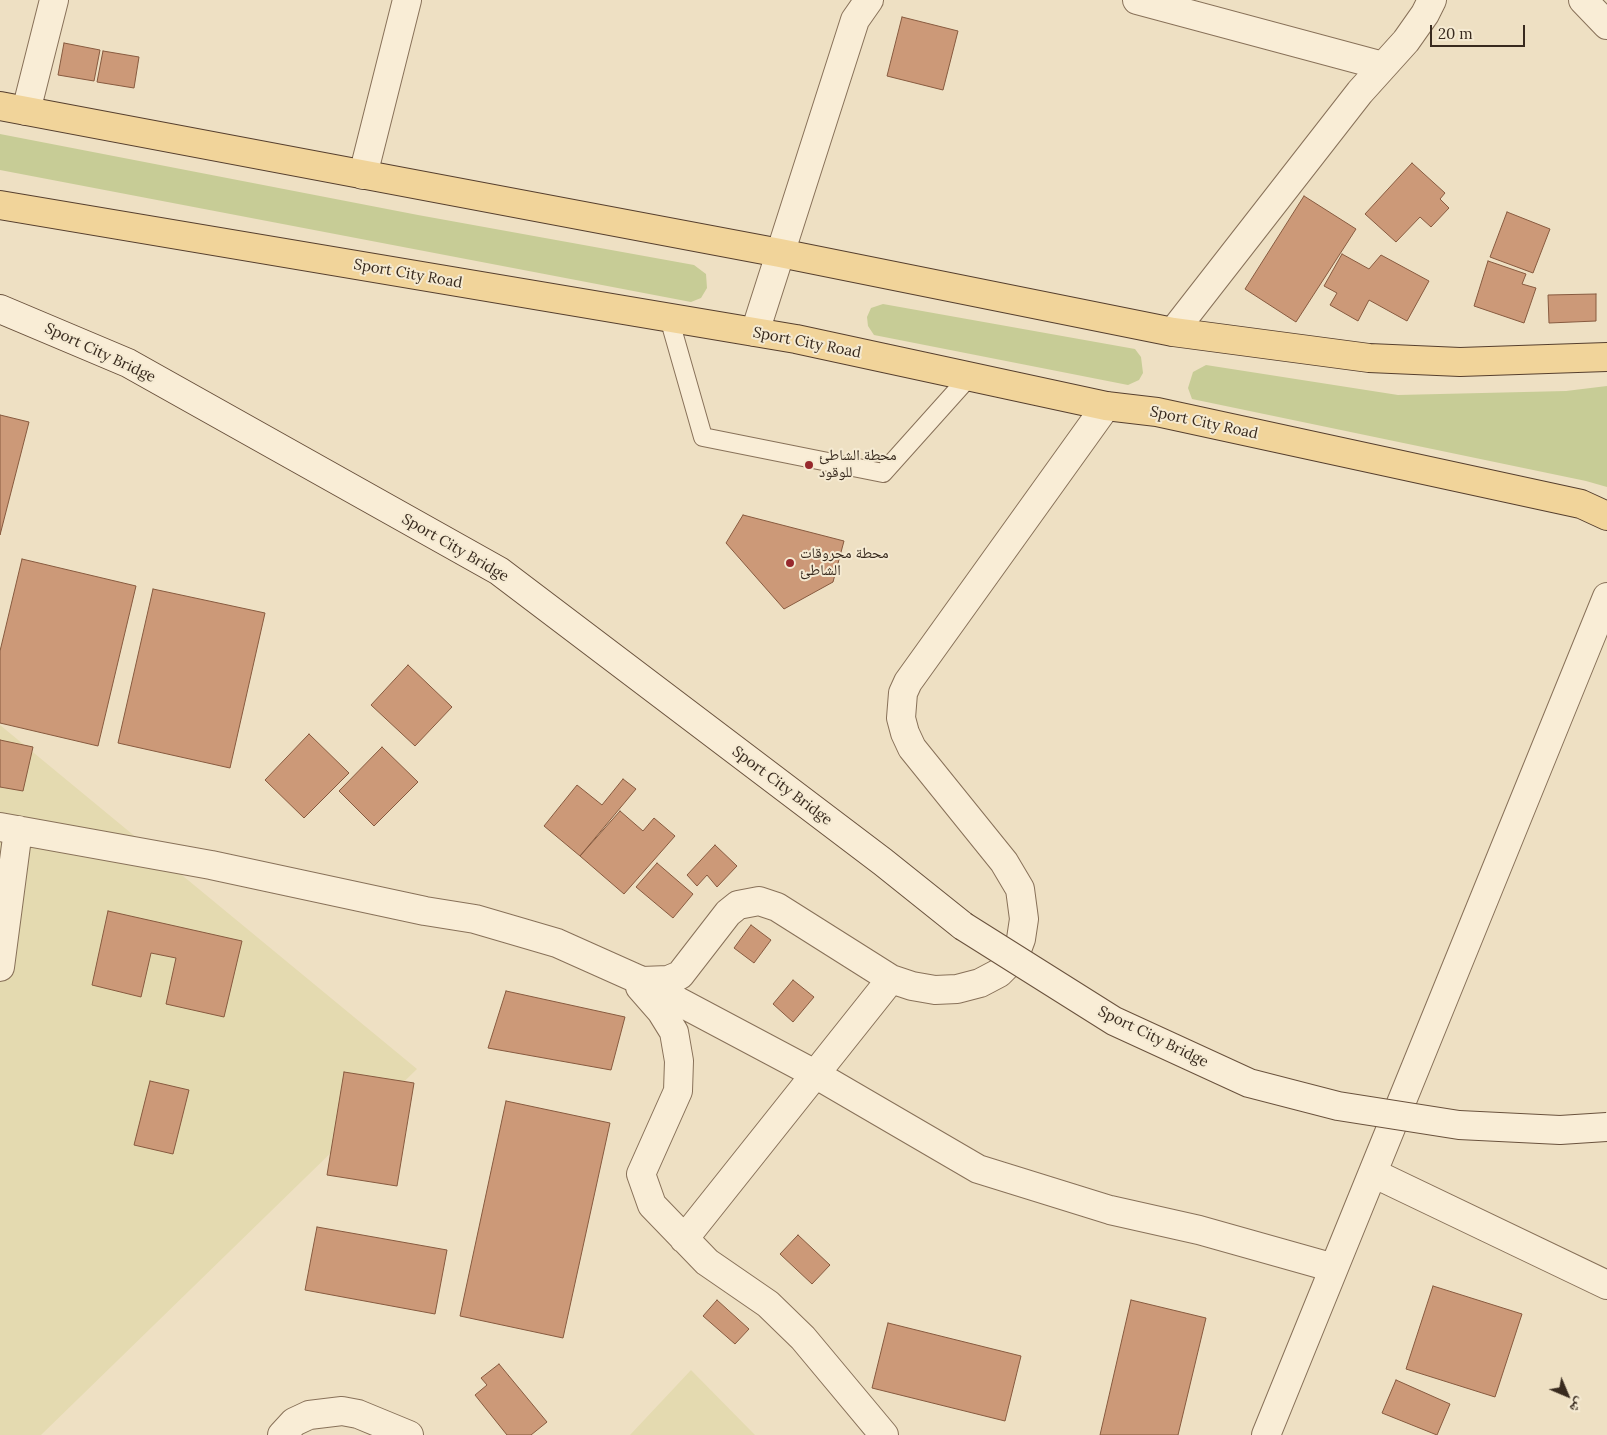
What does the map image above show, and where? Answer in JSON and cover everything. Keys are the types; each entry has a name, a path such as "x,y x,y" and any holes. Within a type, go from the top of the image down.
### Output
{"main road":[{"path":"13,108 780,254 1172,332 1369,358 1460,362 1607,356"},
{"name":"Sport City Road","path":"0,205 755,332 1106,406 1157,412 1582,504 1607,516"}],"street":[{"path":"13,108 54,0"},
{"path":"363,175 407,0"},
{"path":"1137,0 1383,66"},
{"path":"1172,332 1354,99 1406,41 1425,14 1432,0"},
{"path":"1583,0 1607,25"},
{"path":"755,332 856,7"},
{"name":"Sport City Bridge","path":"0,309 128,363 499,571 883,862 963,926 1114,1022 1249,1083 1338,1106 1459,1125 1560,1130 1607,1127"},
{"path":"632,977 653,982 668,980 680,975 728,912 738,905 759,901 777,907 891,979 912,986 934,990 957,989 980,983 999,973 1014,958 1021,939 1024,920 1020,889 1004,862 912,748 901,718 903,693 908,682 1106,406"},
{"path":"1266,1435 1607,597"},
{"path":"0,967 9,829 212,865 425,911 475,919 557,943 632,977 815,1074 978,1169 1110,1210 1199,1230 1334,1268"},
{"path":"632,977 661,1011 674,1032 679,1061 678,1092 641,1174 652,1205 707,1262 768,1304 803,1338 884,1435"},
{"path":"684,1238 891,979"},
{"path":"1373,1173 1607,1285"},
{"path":"282,1435 294,1422 309,1415 342,1411 358,1414 409,1435"}],"lane":[{"path":"669,318 704,437 882,472 969,377"}],"shaded area":[{"path":"0,725 417,1069 41,1435 0,1435"},
{"path":"691,1370 755,1435 630,1435"}],"green space":[{"path":"0,134 418,215 694,265 706,274 707,288 701,298 691,302 0,170"},
{"path":"883,304 1135,349 1141,357 1143,373 1139,380 1128,385 874,335 868,326 867,317 871,308"},
{"path":"1206,365 1398,395 1566,391 1607,386 1607,487 1586,481 1192,399 1188,388 1193,372"}],"building":[{"path":"902,17 958,31 943,90 887,76"},
{"path":"64,43 100,50 94,81 58,75"},
{"path":"103,51 139,57 134,88 97,82"},
{"path":"1412,163 1445,193 1440,199 1449,208 1431,227 1420,217 1396,242 1365,214"},
{"path":"1304,196 1356,229 1296,322 1245,289"},
{"path":"1507,212 1550,229 1533,273 1490,257"},
{"path":"1342,254 1369,269 1381,255 1429,281 1407,321 1369,300 1358,321 1330,305 1337,293 1324,286"},
{"path":"1488,261 1526,274 1522,284 1536,288 1524,323 1474,306"},
{"path":"1596,294 1596,321 1549,323 1548,295"},
{"path":"0,415 29,422 0,535"},
{"name":"محطة محروقات الشاطئ","path":"743,515 844,541 833,582 784,609 726,543"},
{"path":"22,559 136,586 98,746 0,723 0,651"},
{"path":"153,589 265,613 230,768 118,743"},
{"path":"408,665 452,707 415,746 371,705"},
{"path":"309,734 349,773 304,818 265,780"},
{"path":"0,740 33,747 23,791 0,787"},
{"path":"382,747 418,782 374,826 339,791"},
{"path":"623,779 636,789 580,856 544,826 577,785 602,805"},
{"path":"620,811 643,831 654,818 675,836 624,894 580,856"},
{"path":"715,845 737,866 717,887 707,875 697,886 687,875"},
{"path":"657,863 693,894 673,918 636,887"},
{"path":"108,911 242,941 224,1017 166,1004 176,958 151,953 141,997 92,985"},
{"path":"751,925 771,940 754,963 734,948"},
{"path":"793,980 814,997 793,1022 773,1004"},
{"path":"506,991 625,1017 611,1070 488,1048"},
{"path":"344,1072 414,1083 397,1186 327,1175"},
{"path":"150,1081 189,1090 173,1154 134,1145"},
{"path":"506,1101 610,1123 563,1338 460,1316"},
{"path":"317,1227 447,1250 435,1314 305,1290"},
{"path":"798,1235 830,1265 812,1284 780,1254"},
{"path":"1433,1286 1522,1314 1495,1397 1406,1369"},
{"path":"717,1300 749,1329 735,1344 703,1316"},
{"path":"1131,1300 1206,1318 1178,1435 1100,1435"},
{"path":"888,1323 1021,1356 1005,1421 872,1388"},
{"path":"499,1364 547,1422 531,1435 507,1435 475,1395 487,1385 481,1378"},
{"path":"1396,1380 1450,1404 1437,1435 1382,1413"}],"place":[{"name":"محطة الشاطئ للوقود","path":"809,465"},
{"name":"محطة محروقات الشاطئ","path":"790,563"}]}
